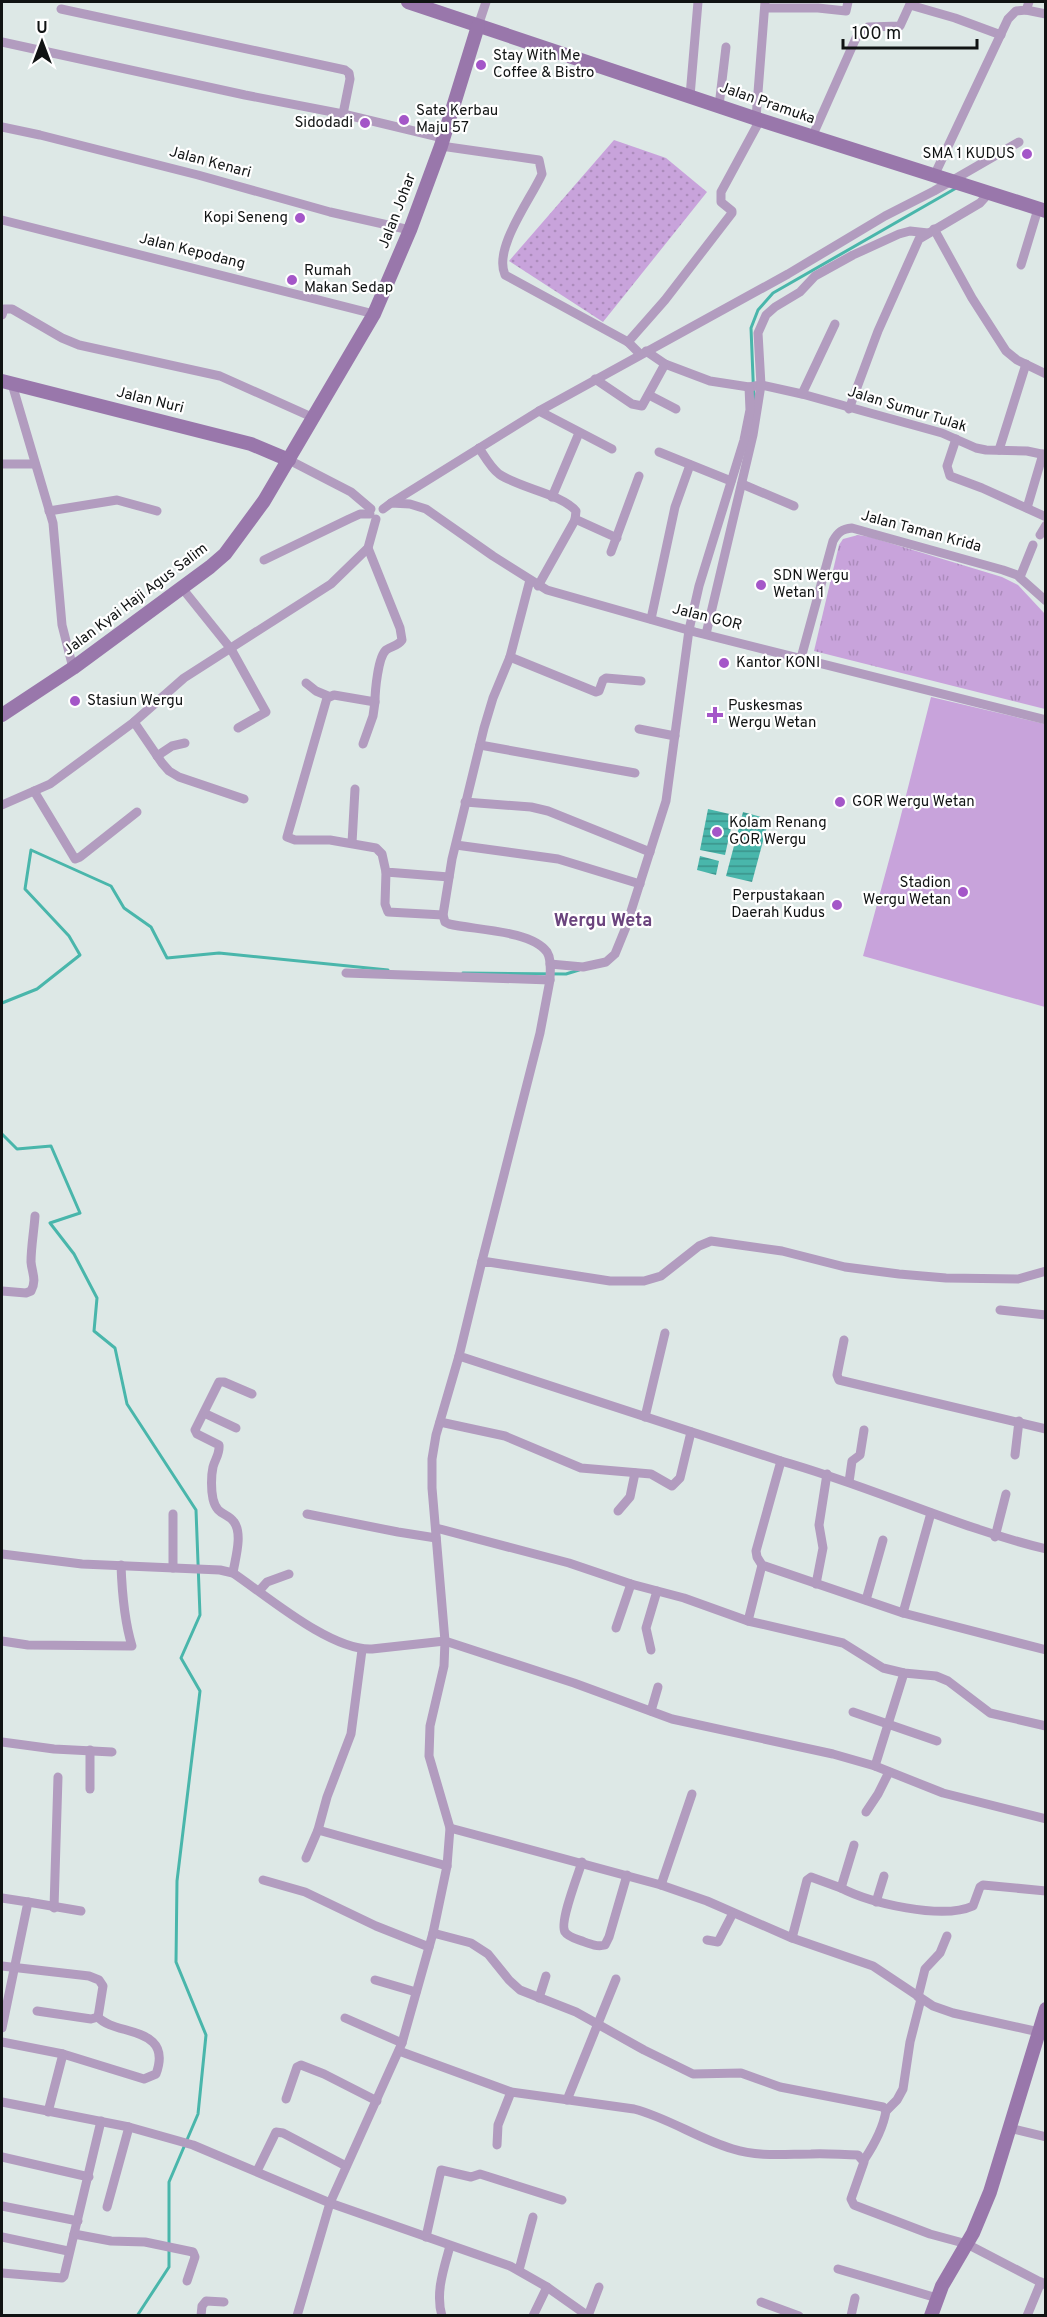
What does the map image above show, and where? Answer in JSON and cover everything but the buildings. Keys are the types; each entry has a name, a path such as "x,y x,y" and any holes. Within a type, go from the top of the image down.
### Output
{"street":[{"name":"Jalan Pramuka","path":"408,2 812,137 1042,210"},
{"path":"478,26 486,2"},
{"path":"690,96 698,2"},
{"path":"628,342 665,300 732,213 721,202 721,192 758,119 765,5 846,11 848,2"},
{"path":"812,137 856,38 868,27 900,26 911,3 1001,34"},
{"path":"934,176 1011,15 1027,6 1046,14"},
{"path":"61,9 345,70 349,73 350,79 343,114"},
{"name":"Jalan Johar","path":"289,460 374,314 410,230 442,142 478,26"},
{"path":"2,42 177,81 343,114 442,142"},
{"path":"719,106 726,47"},
{"name":"Jalan Kenari","path":"2,127 198,175 330,212 410,230"},
{"name":"Jalan Sumur Tulak","path":"442,142 539,160 542,174 512,229 502,262 505,275 628,342 643,353 710,381 755,385 802,394 956,439 976,448 1028,450 1044,454"},
{"path":"387,506 539,411 789,276 885,216 918,200 1019,142"},
{"path":"849,409 878,331 916,243 980,203 989,193"},
{"path":"1021,264 1042,210"},
{"name":"Jalan Kepodang","path":"2,220 374,314"},
{"path":"706,634 742,484 755,385 758,333 766,315 815,276 888,238 910,231 936,229"},
{"path":"936,229 995,337 1006,351 1046,374"},
{"path":"789,276 799,291"},
{"path":"2,315 4,309 12,309 62,338 79,345 220,376 314,418"},
{"path":"802,394 835,324"},
{"path":"595,380 635,406 642,406 665,364"},
{"path":"999,450 1026,364"},
{"path":"7,382 50,511 55,536 62,625 73,668"},
{"name":"Jalan Nuri","path":"7,382 251,444 289,460"},
{"path":"346,973 550,972 583,967 611,959 626,927 666,801 699,586 747,425 755,385"},
{"path":"649,395 676,409"},
{"path":"539,411 612,449"},
{"path":"552,497 579,433"},
{"path":"956,439 947,466 950,476 1046,517"},
{"path":"297,2316 330,2203 400,2047 433,1933 447,1866 450,1828 429,1756 430,1726 444,1666 445,1641 432,1488 432,1460 540,1034 550,972 547,953 532,942 502,933 449,924 445,922 443,915 465,802 493,698 510,657 534,583 575,519 576,511 573,507 497,473 479,448"},
{"path":"659,452 731,481"},
{"path":"1027,508 1044,454"},
{"path":"289,460 351,492 372,514 368,548 400,628 402,640 387,650 382,657 373,716 363,744"},
{"name":"Jalan Kyai Haji Agus Salim","path":"2,715 73,668 225,554 253,517 289,460"},
{"path":"2,464 35,464"},
{"path":"651,619 675,507 690,465"},
{"path":"611,552 639,476"},
{"path":"742,484 794,506"},
{"path":"50,511 117,500 157,511"},
{"name":"Jalan GOR","path":"264,560 360,514 372,514 376,506 410,504 426,509 534,583 691,631 1046,720"},
{"path":"575,519 616,538"},
{"path":"1040,535 1046,525"},
{"name":"Jalan Taman Krida","path":"801,658 834,541 843,528 852,528 1003,570 1020,577 1046,601"},
{"path":"1020,577 1033,545"},
{"path":"2,805 50,784 134,722 184,678 331,584 368,548"},
{"path":"182,588 231,649 267,712 238,728"},
{"path":"510,657 596,692 599,691 606,678 641,681"},
{"path":"306,683 316,692 328,696 375,702"},
{"path":"328,696 287,837 295,840 330,840 352,843 380,850 386,872 385,904 388,912 443,915"},
{"path":"134,722 169,771 179,777 244,799"},
{"path":"639,729 675,736"},
{"path":"157,756 172,746 185,743"},
{"path":"480,745 635,773"},
{"path":"352,843 355,789"},
{"path":"34,792 75,859 137,812"},
{"path":"465,802 531,807 548,811 650,852"},
{"path":"456,845 558,859 640,884"},
{"path":"386,872 449,877"},
{"path":"2,1291 26,1293 31,1291 34,1285 35,1276 31,1264 35,1216"},
{"path":"482,1260 610,1281 645,1281 661,1276 699,1246 711,1241 782,1251 845,1267 899,1274 946,1278 1018,1279 1046,1271"},
{"path":"1000,1310 1046,1315"},
{"path":"645,1417 665,1333"},
{"path":"844,1341 837,1375 839,1380 1046,1429"},
{"path":"459,1356 827,1474 995,1537 1046,1549"},
{"path":"233,1572 237,1526 234,1521 218,1512 213,1498 212,1470 219,1445 195,1432 219,1382 252,1394"},
{"path":"204,1413 236,1428"},
{"path":"1015,1455 1019,1421"},
{"path":"440,1422 494,1432 580,1468 651,1474 672,1486 680,1478 691,1432"},
{"path":"849,1482 852,1461 860,1455 864,1431"},
{"path":"781,1461 756,1551 762,1565 903,1613 1046,1650"},
{"path":"618,1511 630,1497 635,1473"},
{"path":"816,1584 824,1548 819,1525 827,1474"},
{"path":"995,1537 1006,1494"},
{"path":"903,1613 931,1513"},
{"path":"173,1514 173,1568"},
{"path":"307,1514 398,1532 436,1533 569,1563 631,1584 684,1598 748,1621 843,1643 884,1668 904,1673 936,1676 948,1682 990,1713 1046,1726"},
{"path":"866,1600 883,1540"},
{"path":"2,1554 82,1564 233,1572 301,1622 362,1650 445,1641 574,1683 672,1719 833,1754 875,1766 943,1793 1046,1819"},
{"path":"2,1641 28,1645 132,1646 122,1596 121,1565"},
{"path":"748,1621 762,1565"},
{"path":"259,1591 267,1582 289,1574"},
{"path":"616,1628 631,1584"},
{"path":"651,1650 645,1628 657,1591"},
{"path":"306,1858 351,1734 362,1650"},
{"path":"875,1766 904,1673"},
{"path":"651,1711 658,1687"},
{"path":"853,1712 937,1741"},
{"path":"2,1742 54,1749 112,1752"},
{"path":"90,1750 90,1789"},
{"path":"866,1812 889,1772"},
{"path":"54,1908 58,1778"},
{"path":"661,1885 692,1794"},
{"path":"450,1828 661,1885 707,1901 792,1938 873,1966 933,2006 953,2013 1039,2032"},
{"path":"318,1830 447,1866"},
{"path":"841,1888 854,1845"},
{"path":"582,1862 566,1913 564,1928 570,1936 599,1947 605,1945 609,1937 627,1875"},
{"path":"876,1902 884,1876"},
{"path":"792,1938 807,1880 811,1877 876,1902 908,1908 965,1910 973,1906 980,1887 983,1885 1046,1891"},
{"path":"263,1880 305,1892 376,1926 429,1947"},
{"path":"2,1898 81,1911"},
{"path":"2,2028 28,1902"},
{"path":"707,1940 718,1942 732,1913"},
{"path":"433,1933 471,1943 488,1954 508,1980 520,1990 597,2022 644,2050 693,2074 741,2073 780,2087 878,2105 886,2111"},
{"path":"947,1936 940,1953 925,1969 903,2089 897,2100 886,2111 879,2134 864,2160 864,2166 851,2199 854,2205 930,2234 967,2244 1043,2284 1027,2316"},
{"path":"2,1966 88,1976 99,1980 103,1986 98,2017"},
{"path":"539,1998 546,1976"},
{"path":"567,2100 616,1979"},
{"path":"375,1980 416,1992"},
{"path":"931,2316 937,2298 967,2244 990,2192 1046,2009"},
{"path":"2,2042 63,2054 144,2079 156,2074 159,2058 149,2039 107,2023 98,2017 91,2019 37,2011"},
{"path":"345,2018 400,2047 511,2092 634,2109 654,2114 711,2142 735,2150 768,2155 814,2153 858,2155 864,2160"},
{"path":"48,2112 63,2054"},
{"path":"286,2099 297,2067 301,2065 377,2101"},
{"path":"497,2145 498,2125 511,2092"},
{"path":"2,2102 129,2127 193,2145 330,2203 496,2260 519,2270 547,2287 588,2316 599,2287"},
{"path":"2,2273 62,2278 101,2121"},
{"path":"107,2207 129,2127"},
{"path":"1009,2128 1046,2137"},
{"path":"257,2171 276,2132 283,2133 346,2166"},
{"path":"2,2157 88,2176"},
{"path":"426,2237 441,2170 471,2176 480,2174 494,2181 562,2200"},
{"path":"2,2206 78,2221"},
{"path":"519,2270 533,2217"},
{"path":"74,2234 111,2241 144,2241 193,2252 195,2256 187,2281"},
{"path":"2,2237 68,2251"},
{"path":"442,2316 439,2304 440,2288 450,2246"},
{"path":"838,2269 937,2298"},
{"path":"533,2316 547,2287"},
{"path":"851,2316 855,2298"},
{"path":"201,2316 202,2306 206,2301 224,2302"},
{"path":"761,2302 799,2316"}],"green space":[{"path":"614,140 666,158 707,192 603,322 509,261"},
{"path":"858,535 1002,577 1018,585 1045,614 1045,709 814,651 839,545 843,539"},
{"name":"Stadion Wergu Wetan","path":"931,697 1045,724 1045,1007 863,956"}],"water":[{"name":"Kolam Renang GOR Wergu","path":"708,809 734,815 725,855 700,850"},
{"path":"743,812 769,819 752,882 726,876"},
{"path":"700,856 719,861 716,875 697,870"}],"waterway":[{"path":"754,402 751,328 758,310 773,293 958,187"},
{"path":"2,1003 37,989 80,955 69,936 25,889 31,850 111,886 124,908 151,927 167,958 219,953 388,970"},
{"path":"463,973 566,974 579,970"},
{"path":"2,1134 17,1149 51,1146 80,1213 50,1223 74,1254 97,1298 94,1331 115,1348 127,1404 196,1510 200,1615 181,1658 200,1691 177,1881 176,1962 206,2035 198,2114 169,2182 169,2267 137,2316"}],"place":[{"name":"Stay With Me Coffee & Bistro","path":"481,65"},
{"name":"Sate Kerbau Maju 57","path":"404,120"},
{"name":"Sidodadi","path":"365,123"},
{"name":"SMA 1 KUDUS","path":"1027,154"},
{"name":"Kopi Seneng","path":"300,218"},
{"name":"Rumah Makan Sedap","path":"292,280"},
{"name":"SDN Wergu Wetan 1","path":"761,585"},
{"name":"Kantor KONI","path":"724,663"},
{"name":"Stasiun Wergu","path":"75,701"},
{"name":"Puskesmas Wergu Wetan","path":"715,715"},
{"name":"GOR Wergu Wetan","path":"840,802"},
{"name":"Kolam Renang GOR Wergu","path":"717,832"},
{"name":"Stadion Wergu Wetan","path":"963,892"},
{"name":"Perpustakaan Daerah Kudus","path":"837,905"}],"district":[{"name":"Wergu Weta","path":"603,921"}]}
